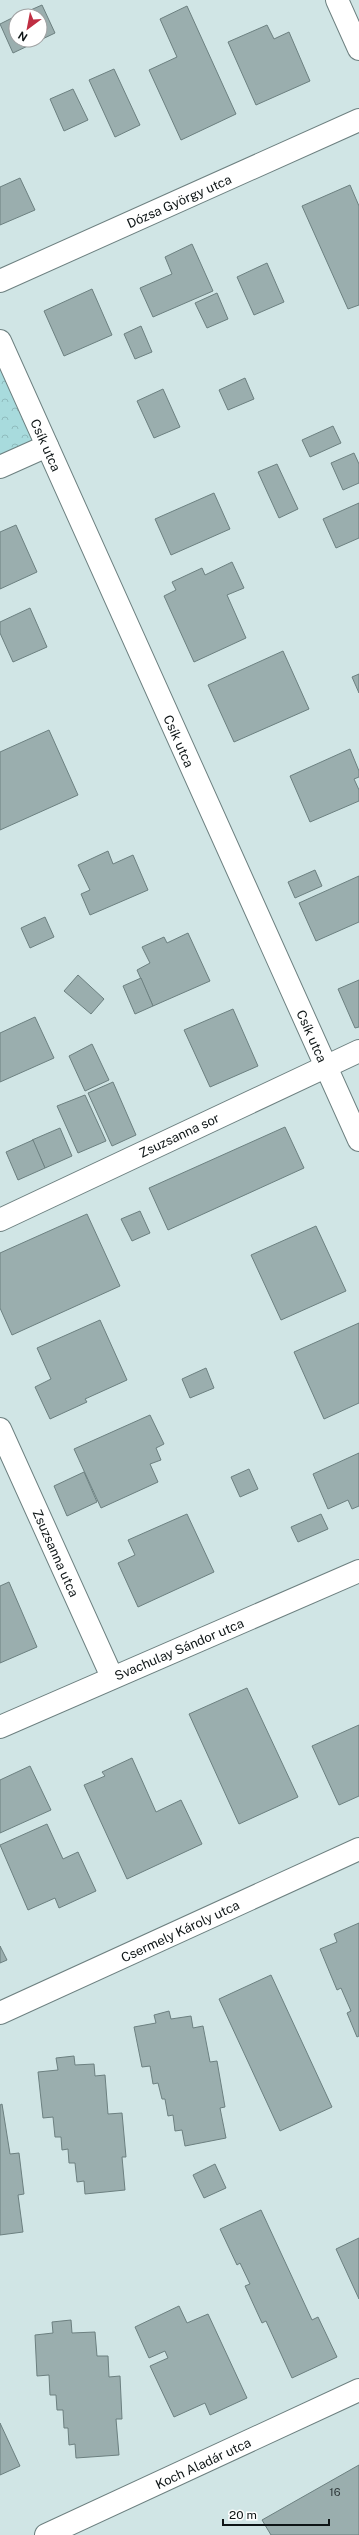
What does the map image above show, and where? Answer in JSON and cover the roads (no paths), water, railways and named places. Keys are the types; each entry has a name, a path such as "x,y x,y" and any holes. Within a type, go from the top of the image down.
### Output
{"street":[{"path":"337,0 359,49"},
{"name":"Dózsa György utca","path":"0,282 359,120"},
{"name":"Csík utca","path":"0,340 359,1140"},
{"path":"0,467 47,446"},
{"name":"Zsuzsanna sor","path":"0,1220 359,1051"},
{"name":"Zsuzsanna utca","path":"0,1429 112,1678"},
{"name":"Svachulay Sándor utca","path":"0,1727 359,1571"},
{"name":"Csermely Károly utca","path":"0,2013 359,1849"},
{"name":"Koch Aladár utca","path":"46,2535 359,2390"}]}
